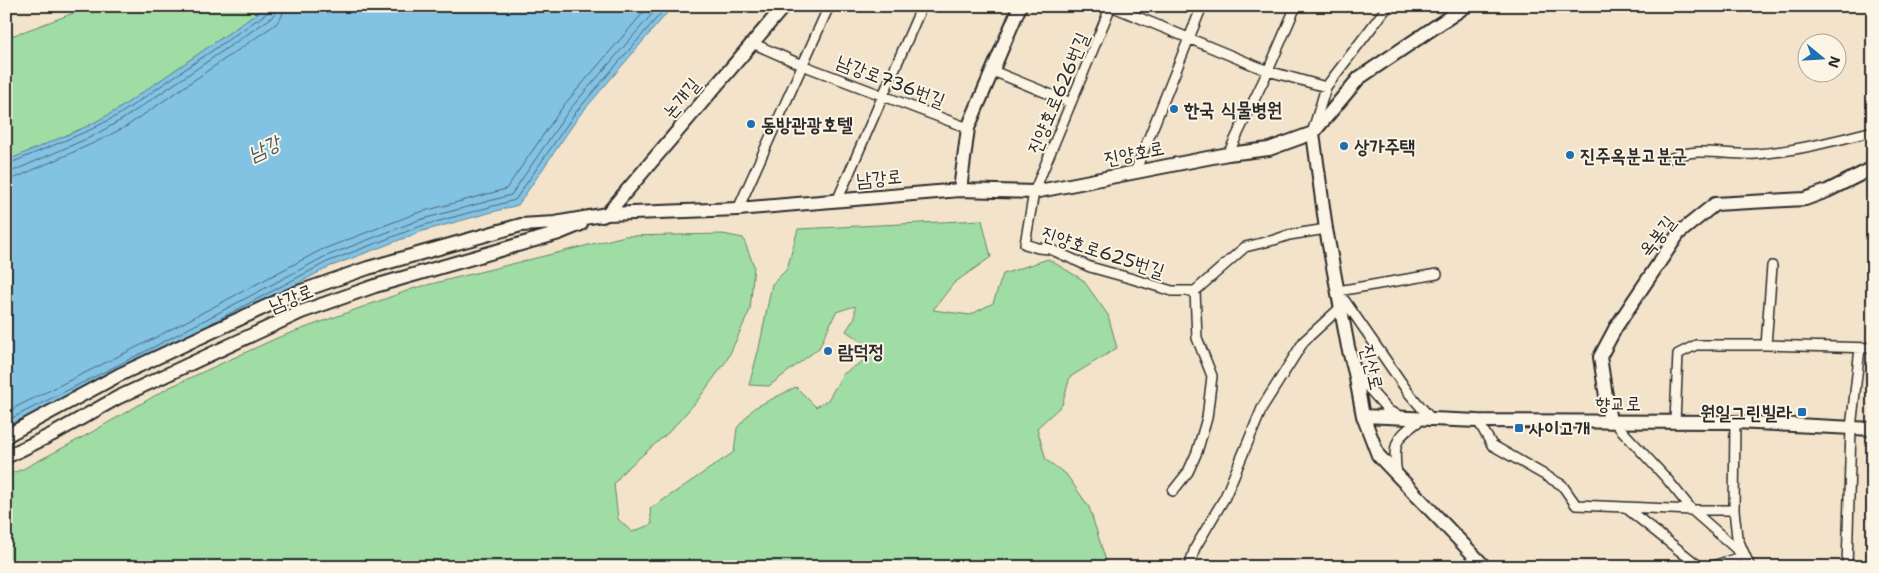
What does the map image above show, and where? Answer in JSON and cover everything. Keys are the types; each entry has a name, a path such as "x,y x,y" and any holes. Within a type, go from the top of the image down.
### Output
{"street":[{"name":"논개길","path":"607,214 784,6"},
{"path":"738,209 829,6"},
{"path":"837,200 922,6"},
{"path":"960,190 968,128 1020,6"},
{"path":"1111,6 1268,71 1326,86"},
{"name":"진양호로626번길","path":"1034,192 1111,6"},
{"path":"1135,172 1202,6"},
{"path":"1228,154 1268,71 1296,6"},
{"path":"1313,133 1326,86 1388,6"},
{"path":"1313,133 1359,78 1466,6"},
{"name":"남강로736번길","path":"752,44 968,128"},
{"path":"992,71 1071,103"},
{"path":"1672,158 1683,153 1704,152 1763,154 1828,143 1873,131"},
{"name":"진양호로","path":"960,190 1034,192 1228,154 1269,149 1313,133"},
{"name":"진산로","path":"1313,133 1326,229 1348,348 1355,372 1363,416 1378,455 1485,567"},
{"name":"옥봉길","path":"1612,422 1600,358 1616,327 1679,233 1715,204 1805,199 1822,193 1873,168"},
{"name":"남강로","path":"6,436 119,375 293,294 368,268 521,225 555,223 607,214 738,209 960,190"},
{"name":"진양호로625번길","path":"1034,192 1025,244 1050,249 1090,268 1172,291 1195,291"},
{"name":"남강로","path":"6,457 55,433 118,398 301,312 374,286 559,233 607,214"},
{"path":"1173,491 1188,472 1198,452 1207,418 1212,376 1197,338 1195,291 1245,246 1289,235 1326,229"},
{"path":"1766,345 1772,266"},
{"path":"1397,476 1395,446 1405,431 1427,420 1338,291 1437,274"},
{"path":"1189,567 1195,548 1225,497 1263,406 1304,341 1340,308"},
{"path":"1675,422 1678,354 1696,345 1873,348"},
{"path":"1847,567 1851,428 1860,348"},
{"path":"1355,372 1389,411 1405,419"},
{"name":"향교로","path":"1363,416 1478,421 1735,422 1873,429"},
{"path":"1478,421 1492,446 1562,485 1576,505 1734,510"},
{"path":"1612,422 1667,479 1692,510 1744,556"},
{"path":"1735,422 1734,510 1736,537 1750,567"},
{"path":"1625,507 1700,567"},
{"path":"1710,567 1744,556"}],"green space":[{"path":"93,6 268,6 117,110 88,126 6,161 6,38"},
{"path":"982,220 991,257 954,283 933,310 970,315 993,303 1003,274 1048,259 1083,280 1108,315 1117,348 1070,377 1062,405 1037,428 1046,460 1066,474 1089,507 1108,567 6,567 6,475 23,469 85,436 170,387 277,338 415,288 625,236 723,234 743,238 754,266 750,310 727,360 697,401 669,432 623,472 614,484 618,519 632,532 652,524 650,509 734,452 737,428 754,408 796,387 816,407 828,400 843,374 868,358 863,343 846,331 855,317 855,306 836,312 819,348 769,386 749,385 759,348 772,284 787,269 798,229"}],"water":[{"name":"남강","path":"268,6 673,6 579,116 518,205 423,231 329,267 153,360 6,433 6,161 88,126 117,110"}],"place":[{"name":"한국 식물병원","path":"1174,109"},
{"name":"동방관광호텔","path":"751,124"},
{"name":"상가주택","path":"1344,146"},
{"name":"진주옥분고분군","path":"1570,155"},
{"name":"람덕정","path":"828,351"},
{"name":"원일그린빌라","path":"1802,412"},
{"name":"사이고개","path":"1519,428"}]}
